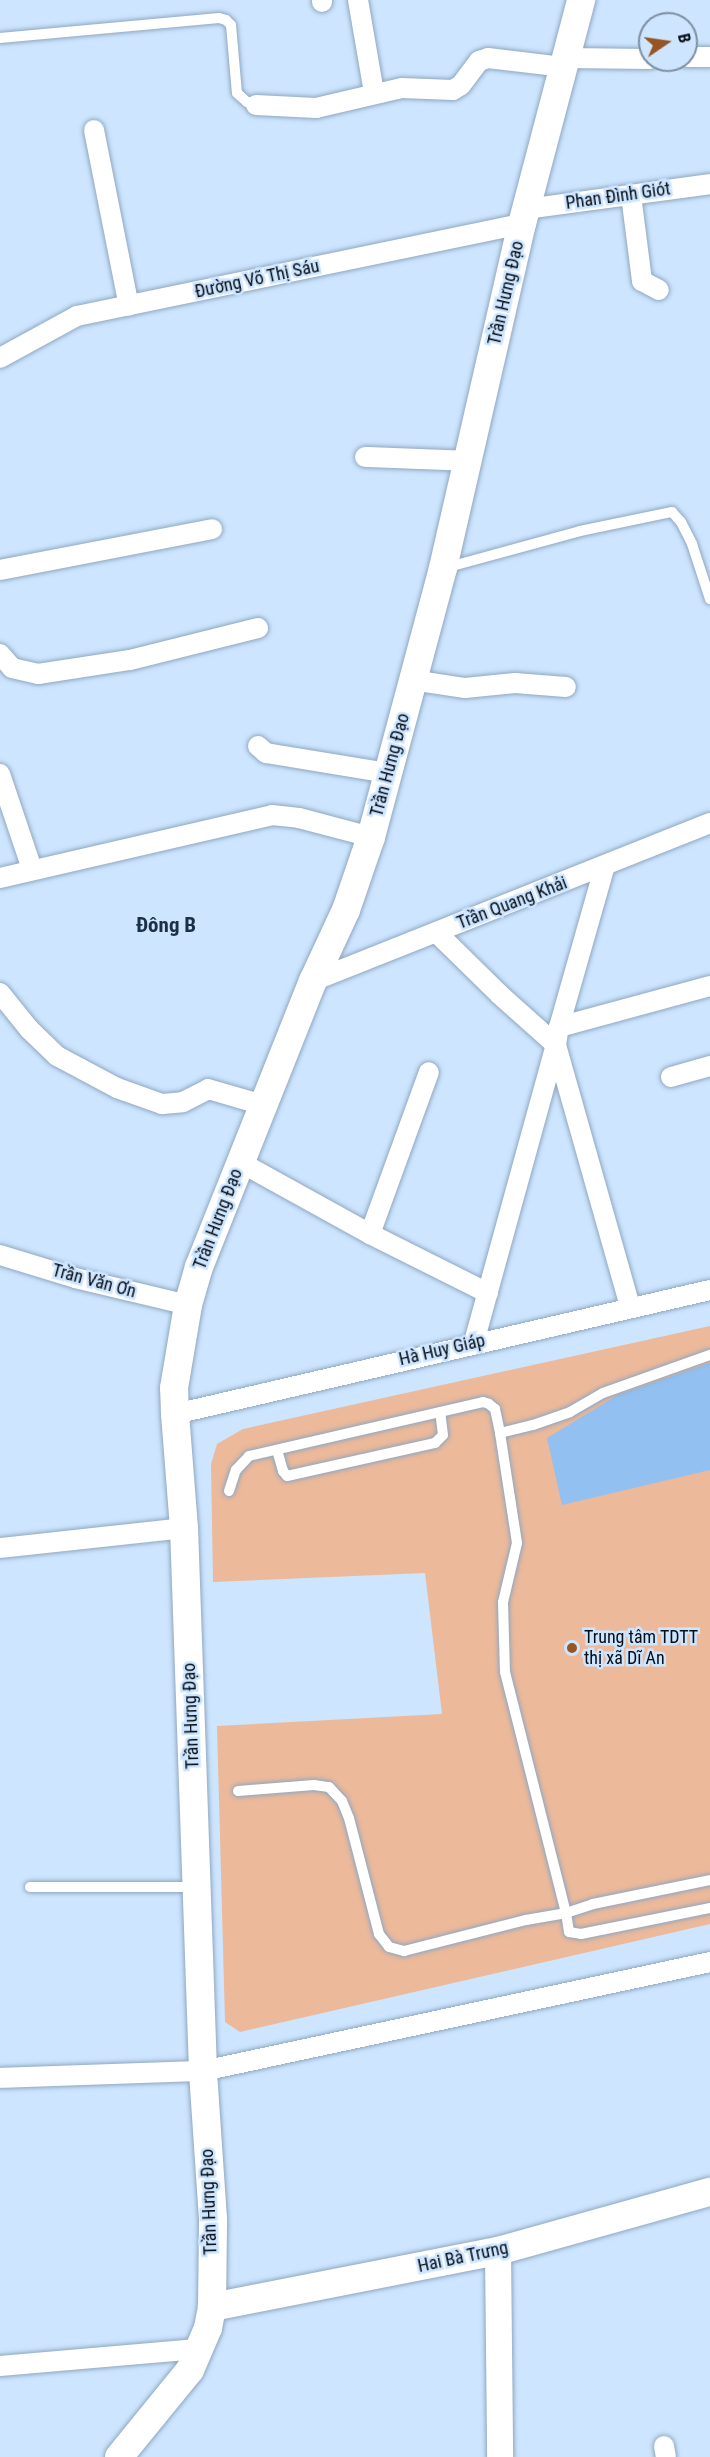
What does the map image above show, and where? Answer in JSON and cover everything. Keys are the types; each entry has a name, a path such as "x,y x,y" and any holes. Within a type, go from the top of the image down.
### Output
{"main road":[{"name":"Trần Hưng Đạo","path":"119,2457 190,2370 200,2349 212,2307 213,2219 203,2071 184,1528 174,1388 188,1305 199,1267 240,1162 313,981 346,910 371,837 443,568 524,217 581,0"},
{"name":"Hai Bà Trưng","path":"212,2307 498,2251 710,2192"}],"street":[{"path":"358,0 374,93"},
{"path":"256,105 316,108 402,88 453,90 461,85 479,61 488,58 565,62 638,59"},
{"path":"94,130 129,306"},
{"name":"Phan Đình Giót","path":"524,217 631,195 710,184"},
{"path":"631,195 642,281 659,291"},
{"name":"Đường Võ Thị Sáu","path":"5,352 77,316 524,217"},
{"path":"365,457 468,460"},
{"path":"0,570 212,530"},
{"path":"0,654 12,668 38,674 130,660 258,628"},
{"path":"412,680 465,688 516,683 566,687"},
{"path":"258,746 266,753 388,773"},
{"path":"0,774 32,869"},
{"path":"0,878 272,815 299,818 371,837"},
{"name":"Trần Quang Khải","path":"313,981 710,823"},
{"path":"474,1342 605,866"},
{"path":"437,933 499,994 557,1036 630,1307"},
{"path":"557,1036 710,986"},
{"path":"0,993 29,1029 57,1056 117,1088 162,1104 183,1102 208,1089 263,1105"},
{"path":"671,1077 710,1066"},
{"path":"370,1234 429,1072"},
{"path":"240,1162 370,1234 488,1293"},
{"name":"Trần Văn Ơn","path":"0,1255 75,1278 188,1305"},
{"name":"Hà Huy Giáp","path":"175,1413 474,1342 710,1290"},
{"path":"0,1548 184,1528"},
{"path":"0,2078 203,2071 710,1962"},
{"path":"498,2251 500,2457"},
{"path":"0,2366 200,2349"}],"lane":[{"path":"0,38 219,18 231,25 237,93 247,102 256,105"},
{"path":"443,568 580,531 672,512 692,544 710,599"},
{"path":"500,1433 533,1425 570,1412 614,1389 710,1355"},
{"path":"229,1491 242,1461 249,1456 483,1402 495,1409 517,1543 502,1602 505,1672 569,1932 581,1934 710,1908"},
{"path":"277,1450 282,1472 287,1476 413,1449 442,1439 440,1412"},
{"path":"238,1791 314,1785 329,1787 342,1801 349,1818 379,1934 389,1947 404,1952 526,1920 566,1913 593,1904 710,1881"},
{"path":"30,1887 197,1887"}],"shaded area":[{"name":"Trung tâm TDTT thị xã Dĩ An","path":"710,1326 710,1924 240,2032 225,2022 217,1726 442,1714 425,1573 213,1582 211,1464 217,1444 243,1429"}],"building":[{"path":"710,1363 710,1470 562,1505 547,1438 618,1395"}],"place":[{"name":"Trung tâm TDTT thị xã Dĩ An","path":"572,1648"}],"district":[{"name":"Đông B","path":"166,925"}]}
